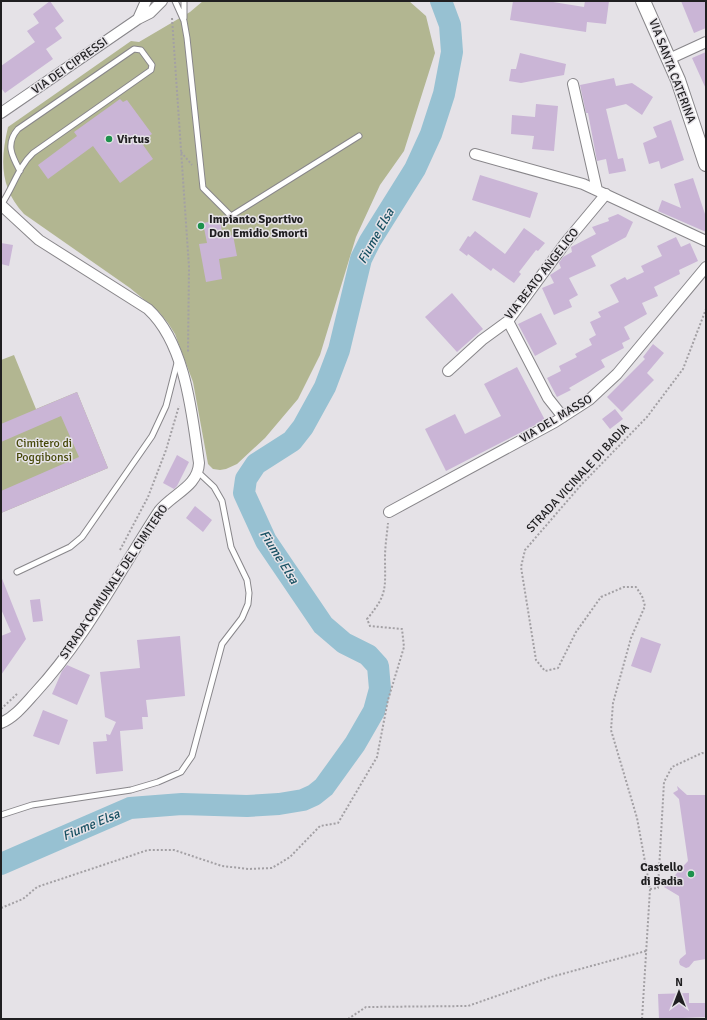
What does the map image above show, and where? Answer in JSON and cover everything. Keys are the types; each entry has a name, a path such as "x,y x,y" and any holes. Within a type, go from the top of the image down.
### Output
{"main road":[{"name":"VIA SANTA CATERINA","path":"643,1 669,59 706,164"}],"street":[{"path":"138,18 146,1"},
{"name":"VIA DEI CIPRESSI","path":"1,113 138,18 150,13 162,1"},
{"path":"669,59 706,42"},
{"path":"573,84 601,192"},
{"path":"476,154 571,179 706,241"},
{"name":"VIA BEATO ANGELICO","path":"448,371 482,340 508,321 601,192"},
{"path":"1,205 34,236 148,309 164,329 178,360 191,407 200,463 198,472"},
{"name":"VIA DEL MASSO","path":"390,512 563,417 582,405 605,387 706,268"},
{"path":"508,321 548,398 563,417"},
{"name":"STRADA COMUNALE DEL CIMITERO","path":"1,724 24,705 51,675 94,615 159,511 169,500 186,487 198,472"}],"lane":[{"path":"175,1 184,21"},
{"path":"184,1 184,21 203,188 231,216 359,136"},
{"path":"1,205 13,187 20,171 33,153 151,70 152,65 141,50 134,49 18,129 12,136 10,150 20,171"},
{"path":"17,572 65,550 82,537 152,436 166,406 178,360"},
{"path":"1,814 32,805 131,790 158,782 181,772 192,756 222,644 242,618 248,604 249,593 247,580 231,548 222,501 214,487 198,472"}],"path":[{"path":"172,14 189,267 188,357"},
{"path":"181,151 188,162 201,171"},
{"name":"STRADA VICINALE DI BADIA","path":"642,1019 650,889 637,818 611,730 613,703 631,638 645,606 642,596 636,587 624,588 601,597 576,632 558,668 545,671 536,660 522,567 525,550 581,484 647,417 683,369 706,309"},
{"path":"120,551 148,497 166,450 180,402"},
{"path":"1,908 22,899 37,887 148,850 174,850 222,866 249,869 272,868 290,857 320,826 338,823 377,757 388,700 404,647 402,629 370,626 367,619 379,604 386,585 384,556 390,512"},
{"path":"1,709 18,693"},
{"path":"650,889 658,888 664,782 672,768 702,753 706,754"},
{"path":"348,1019 366,1007 468,1006 552,977 646,951"}],"green space":[{"name":"Impianto Sportivo Don Emidio Smorti","path":"203,1 409,1 426,16 435,53 404,151 380,185 356,237 320,355 298,399 265,438 237,464 220,470 213,469 208,464 193,382 175,334 168,323 159,312 130,288 24,214 10,194 6,184 3,163 5,139 8,127 131,41 139,42 190,12"},
{"name":"Cimitero di Poggibonsi","path":"14,355 36,409 77,392 108,468 1,513 1,360"}],"building":[{"path":"50,1 64,21 55,28 62,38 46,49 53,59 5,93 1,88 1,66 35,42 27,31 39,23 33,14"},
{"path":"513,1 547,1 584,7 585,1 609,1 606,24 587,22 586,32 510,20"},
{"path":"681,1 706,1 706,28 694,33"},
{"path":"706,52 706,89 692,58"},
{"path":"520,53 566,64 564,75 521,83 509,81 511,69 516,69"},
{"path":"614,78 616,86 632,83 653,97 642,115 626,104 606,109 618,159 623,158 626,171 609,174 606,159 597,161 588,113 586,113 580,85"},
{"name":"Virtus","path":"120,99 123,102 127,100 152,134 141,142 153,159 120,183 93,146 48,179 38,165 77,136 74,132"},
{"path":"536,104 558,106 554,151 532,149 534,136 511,134 512,115 535,117"},
{"path":"671,120 684,160 661,169 659,161 649,164 643,143 657,137 653,127"},
{"path":"480,175 538,193 530,218 472,200"},
{"path":"693,178 706,217 706,232 658,211 662,200 681,208 674,184"},
{"path":"618,214 633,222 626,237 591,256 596,266 569,278 578,295 569,300 572,307 554,315 542,288 554,283 550,275 561,268 559,263 563,257 572,252 571,247 596,234 592,227 609,221 608,218"},
{"path":"220,220 223,237 233,235 237,256 219,259 222,279 206,282 199,244 207,243 203,223"},
{"path":"524,228 545,243 538,251 536,250 519,272 521,274 514,283 493,268 491,271 468,254 467,256 459,250 468,236 470,237 475,231 505,254"},
{"path":"676,237 681,247 690,243 698,261 679,270 680,274 654,287 658,296 642,303 647,314 624,327 630,339 622,343 624,348 601,360 605,367 569,388 571,390 557,397 547,378 561,371 559,366 577,357 575,354 592,345 589,339 596,335 590,322 601,317 598,312 619,302 610,285 625,277 627,280 644,272 641,266 662,256 657,246"},
{"path":"1,243 13,245 9,266 1,264"},
{"path":"452,293 483,329 457,352 425,317"},
{"path":"541,313 557,344 535,356 518,324"},
{"path":"653,344 664,353 647,373 654,380 622,412 607,397 645,359 643,357"},
{"path":"517,367 545,420 446,471 425,429 455,414 465,434 501,416 484,384"},
{"path":"77,392 108,468 1,513 1,491 79,457 61,416 1,442 1,424"},
{"path":"615,409 623,419 610,429 602,419"},
{"path":"177,455 189,462 174,489 163,483"},
{"path":"195,506 212,520 203,532 186,518"},
{"path":"1,576 26,639 1,675 1,636 11,632 1,609"},
{"path":"40,599 43,621 33,622 30,600"},
{"path":"180,636 185,696 146,700 148,717 142,717 143,729 120,731 123,771 96,774 93,742 107,741 106,734 110,735 116,722 105,717 100,672 140,668 137,640"},
{"path":"641,637 661,644 651,673 631,666"},
{"path":"67,665 90,675 77,705 52,694 62,671"},
{"path":"43,710 68,720 59,745 33,736"},
{"name":"Castello di Badia","path":"677,786 687,795 706,795 706,959 694,961 689,967 686,968 680,965 679,962 680,959 686,954 679,896 664,887 688,861 679,799 673,793 678,790"},
{"path":"689,993 689,1003 706,1003 706,1017 659,1019 658,994"}],"waterway":[{"name":"Fiume Elsa","path":"1,864 130,808 182,804 247,806 279,804 303,800 314,795 324,787 355,744 374,711 380,689 378,666 368,655 344,643 323,625 266,541 244,493 246,479 256,464 292,441 303,427 325,387 339,350 361,259 370,241 415,169 431,134 444,94 452,52 450,25 441,1"}],"place":[{"name":"Virtus","path":"109,139"},
{"name":"Impianto Sportivo Don Emidio Smorti","path":"201,226"},
{"name":"Castello di Badia","path":"691,874"}]}
